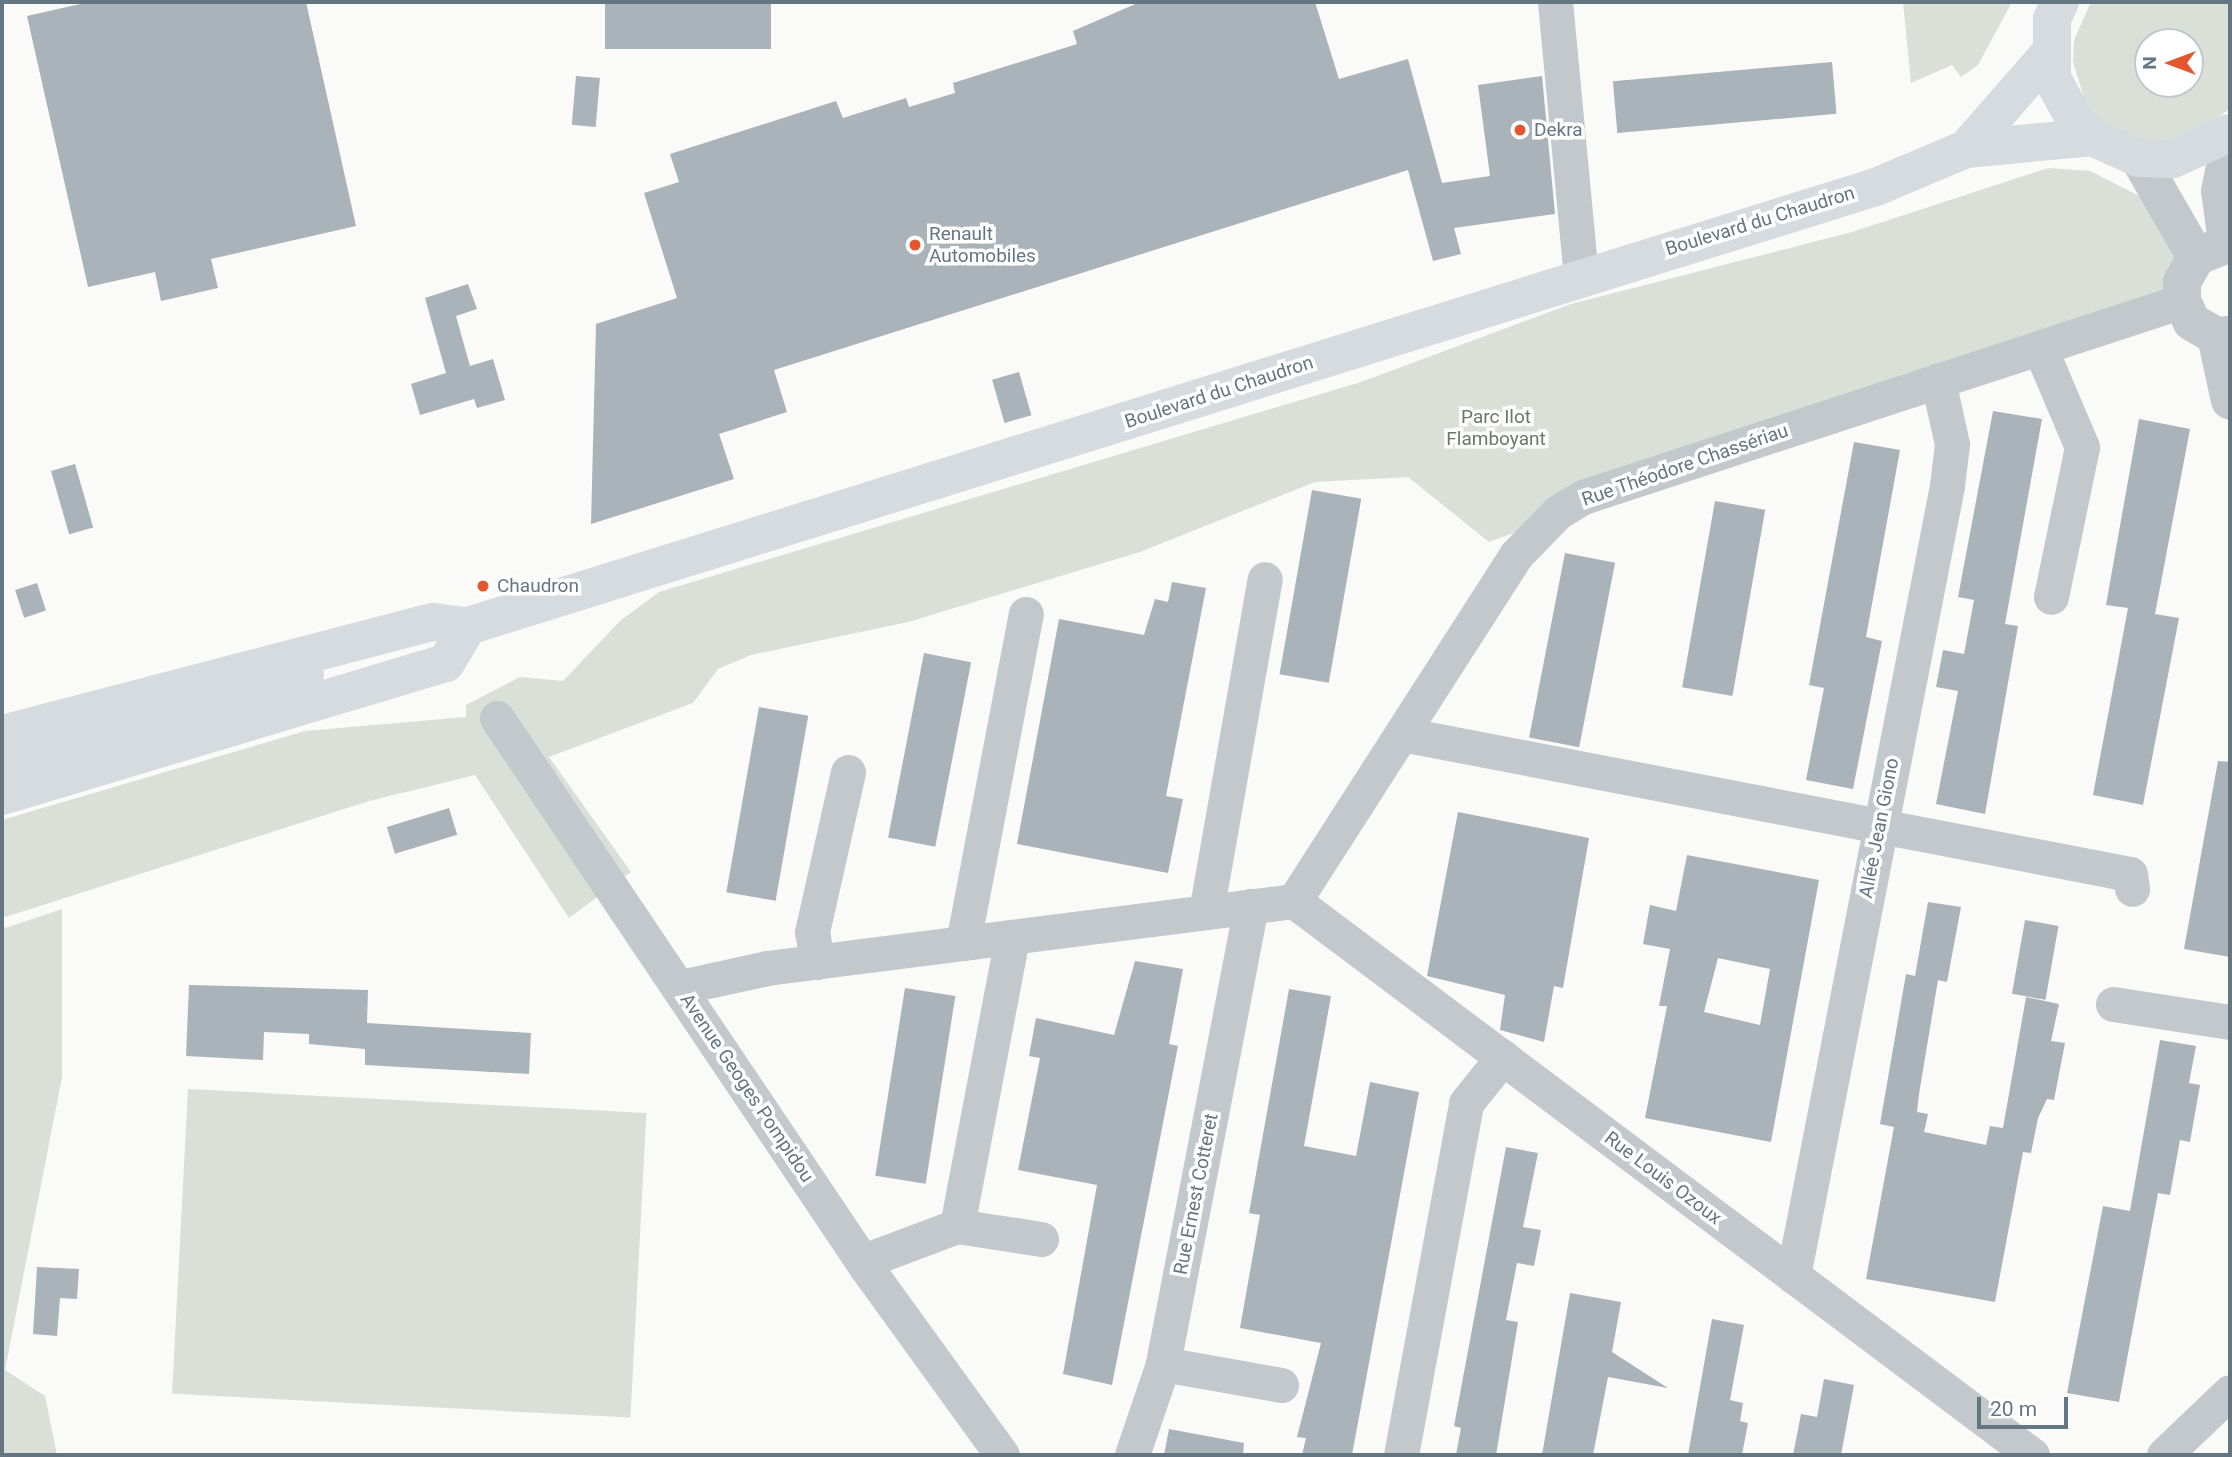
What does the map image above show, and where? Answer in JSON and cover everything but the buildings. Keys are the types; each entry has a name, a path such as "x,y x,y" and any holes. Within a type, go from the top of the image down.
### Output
{"main road":[{"path":"2060,2 2049,54 2062,100 2092,137 2139,158 2173,159 2230,133"},
{"name":"Boulevard du Chaudron","path":"1966,149 2049,54"},
{"name":"Boulevard du Chaudron","path":"2,764 468,626 1581,275 1875,187 1966,149 2092,137"},
{"path":"2,734 433,622 468,626 446,663 2,796"}],"street":[{"path":"1555,2 1581,275"},
{"path":"2230,144 2220,191 2218,247 2182,282 2182,302 2192,322 2223,336 2230,401"},
{"path":"2139,158 2218,247"},
{"name":"Rue Théodore Chassériau","path":"1294,901 1516,555 1558,512 1583,497 2182,302"},
{"path":"2040,348 2082,447 2051,597"},
{"name":"Allée Jean Giono","path":"1793,1276 1947,486 1952,444 1938,381"},
{"path":"1206,912 1265,579"},
{"path":"963,943 1026,614"},
{"name":"Avenue Geoges Pompidou","path":"497,718 866,1267 1002,1455"},
{"path":"1402,733 2130,874 2132,889"},
{"path":"817,962 812,932 848,772"},
{"path":"680,987 817,962 1294,901"},
{"name":"Rue Louis Ozoux","path":"1294,901 2032,1455"},
{"name":"Rue Ernest Cotteret","path":"1132,1455 1163,1364 1251,906"},
{"path":"957,1226 1012,937"},
{"path":"2113,1004 2230,1022"},
{"path":"1402,1455 1466,1103 1503,1057"},
{"path":"866,1267 872,1258 957,1226 1041,1239"},
{"path":"1163,1364 1282,1385"},
{"path":"2164,1455 2230,1392"}],"green space":[{"path":"1903,2 2012,2 1978,65 1961,77 1952,65 1911,83"},
{"path":"2091,2 2228,2 2228,110 2190,138 2144,142 2102,122 2086,104 2073,62 2074,40"},
{"name":"Parc Ilot Flamboyant","path":"2048,168 2090,171 2149,201 2177,250 2164,293 1489,542 1408,477 1315,482 1140,552 908,622 751,655 718,669 693,703 549,757 631,872 569,918 475,775 369,801 2,918 2,820 305,731 466,717 466,705 520,677 563,681 620,621 659,592 1361,382 1571,304 1852,232"},
{"path":"62,909 62,1077 5,1370 45,1396 57,1455 2,1455 2,929"},
{"path":"188,1089 646,1113 630,1418 172,1394"}],"place":[{"name":"Dekra","path":"1520,130"},
{"name":"Renault Automobiles","path":"915,245"},
{"name":"Chaudron","path":"483,586"}]}
